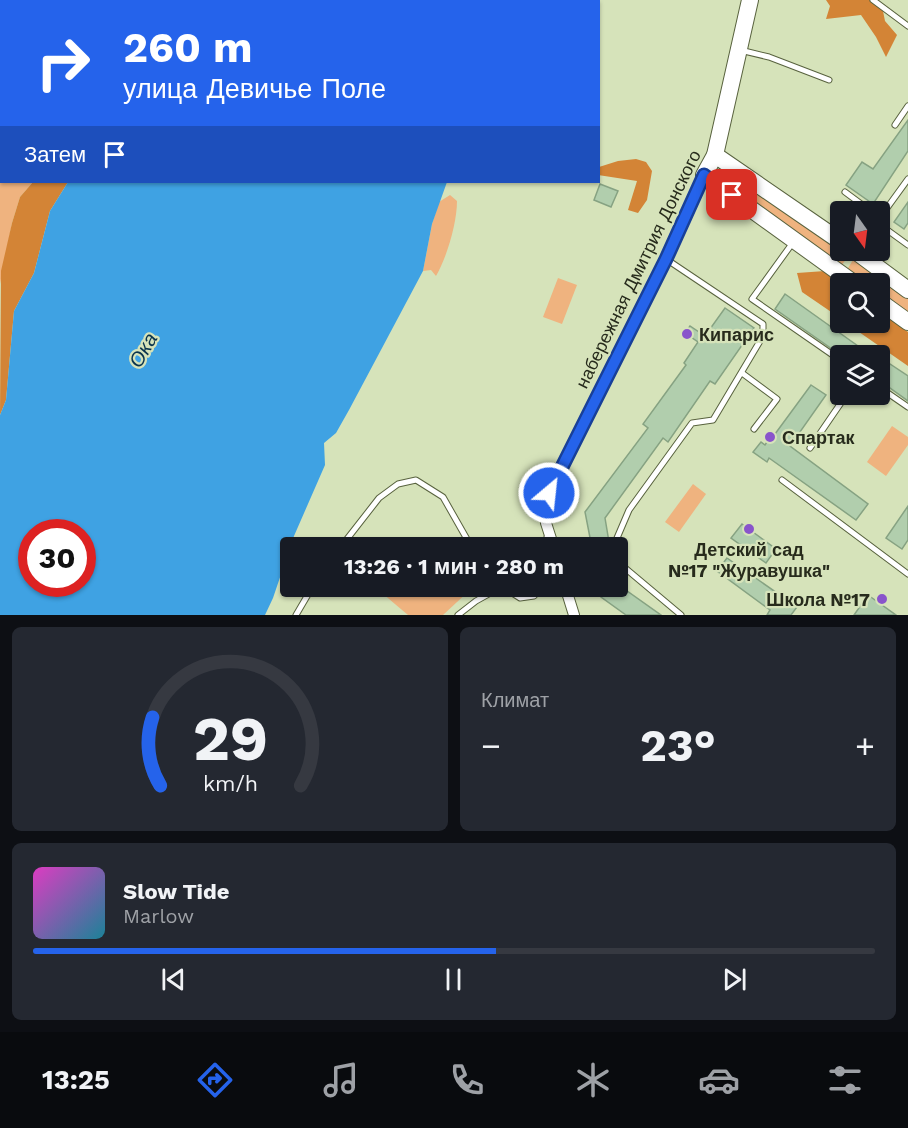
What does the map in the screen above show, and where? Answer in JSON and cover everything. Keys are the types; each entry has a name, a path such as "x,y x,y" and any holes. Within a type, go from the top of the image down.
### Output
{"street":[{"name":"набережная Дмитрия Донского","path":"550,537 546,524 549,493 666,259 715,155 750,0"},
{"path":"715,155 830,234"},
{"path":"704,175 840,273"},
{"path":"869,261 908,290"},
{"path":"890,309 908,322"},
{"path":"568,597 574,615"}],"lane":[{"path":"873,0 908,26"},
{"path":"739,50 769,57 829,80"},
{"path":"895,125 908,106"},
{"path":"890,204 908,179"},
{"path":"845,192 857,201"},
{"path":"890,232 908,245"},
{"path":"795,239 752,299 830,353"},
{"path":"666,259 763,324 763,336 713,420 692,423 628,510 617,538 625,567 681,615"},
{"path":"742,373 777,399 754,429"},
{"path":"890,395 908,407"},
{"path":"810,448 839,405"},
{"path":"349,537 379,498 398,484 416,480 443,497 466,537"},
{"path":"782,480 906,572 908,564"},
{"path":"546,524 547,537"},
{"path":"296,615 307,597"},
{"path":"458,615 484,597"}],"shaded area":[{"path":"826,0 873,0 882,6 885,21 897,35 886,57 861,15 826,19 830,6"},
{"path":"636,159 646,162 652,171 647,200 638,213 628,210 637,181 600,175 600,167 618,161"},
{"path":"0,183 32,183 20,197 12,223 0,284"},
{"path":"32,183 67,183 50,211 34,273 14,311 6,400 0,415 1,271 20,197"},
{"path":"743,184 748,185 830,242 830,258 737,189"},
{"path":"450,195 457,201 455,219 447,250 436,276 431,270 423,271 432,224 439,202"},
{"path":"834,261 845,261 841,266"},
{"path":"852,261 860,261 876,273 851,273 848,268"},
{"path":"825,271 830,275 830,311 802,292 797,273"},
{"path":"558,278 577,285 562,324 543,317"},
{"path":"890,283 908,296 908,315 890,302"},
{"path":"890,318 908,332 908,366 890,354 890,345 878,345 860,333 890,333"},
{"path":"892,426 908,437 908,445 886,476 867,462"},
{"path":"693,484 706,494 679,532 665,522"},
{"path":"387,597 462,597 443,615 408,615"}],"water":[{"name":"Ока","path":"67,183 447,183 432,224 423,271 336,433 324,443 325,465 294,537 280,537 280,577 265,615 0,615 0,415 6,400 14,311 34,273 50,211"}],"building":[{"path":"908,120 908,151 875,201 869,201 846,185 862,162 873,169"},
{"path":"600,184 618,191 611,207 594,200"},
{"path":"908,202 908,223 904,229 894,222"},
{"path":"785,294 830,326 830,333 840,333 857,345 830,345 830,348 775,309"},
{"path":"725,308 754,328 715,384 710,381 668,442 663,438 605,518 608,537 590,537 585,512 648,428 643,424 686,365 684,363 698,342 685,333 690,326 705,336"},
{"path":"890,364 908,376 908,401 890,388"},
{"path":"811,385 826,395 790,446 868,504 856,520 769,458 767,462 753,452 761,442 765,445 773,433 775,434"},
{"path":"908,506 908,540 902,549 886,538"},
{"path":"742,524 776,549 766,563 731,538"},
{"path":"727,558 797,607 791,615 767,615 770,610 717,571"},
{"path":"628,592 661,615 626,615 601,597 628,597"},
{"path":"868,595 896,615 854,615"}],"place":[{"name":"Кипарис","path":"687,334"},
{"name":"Спартак","path":"770,437"},
{"name":"Детский сад №17 \"Журавушка\"","path":"749,529"},
{"name":"Школа №17","path":"882,599"}],"route":[{"path":"549,493 666,259 704,175 732,195"}]}
